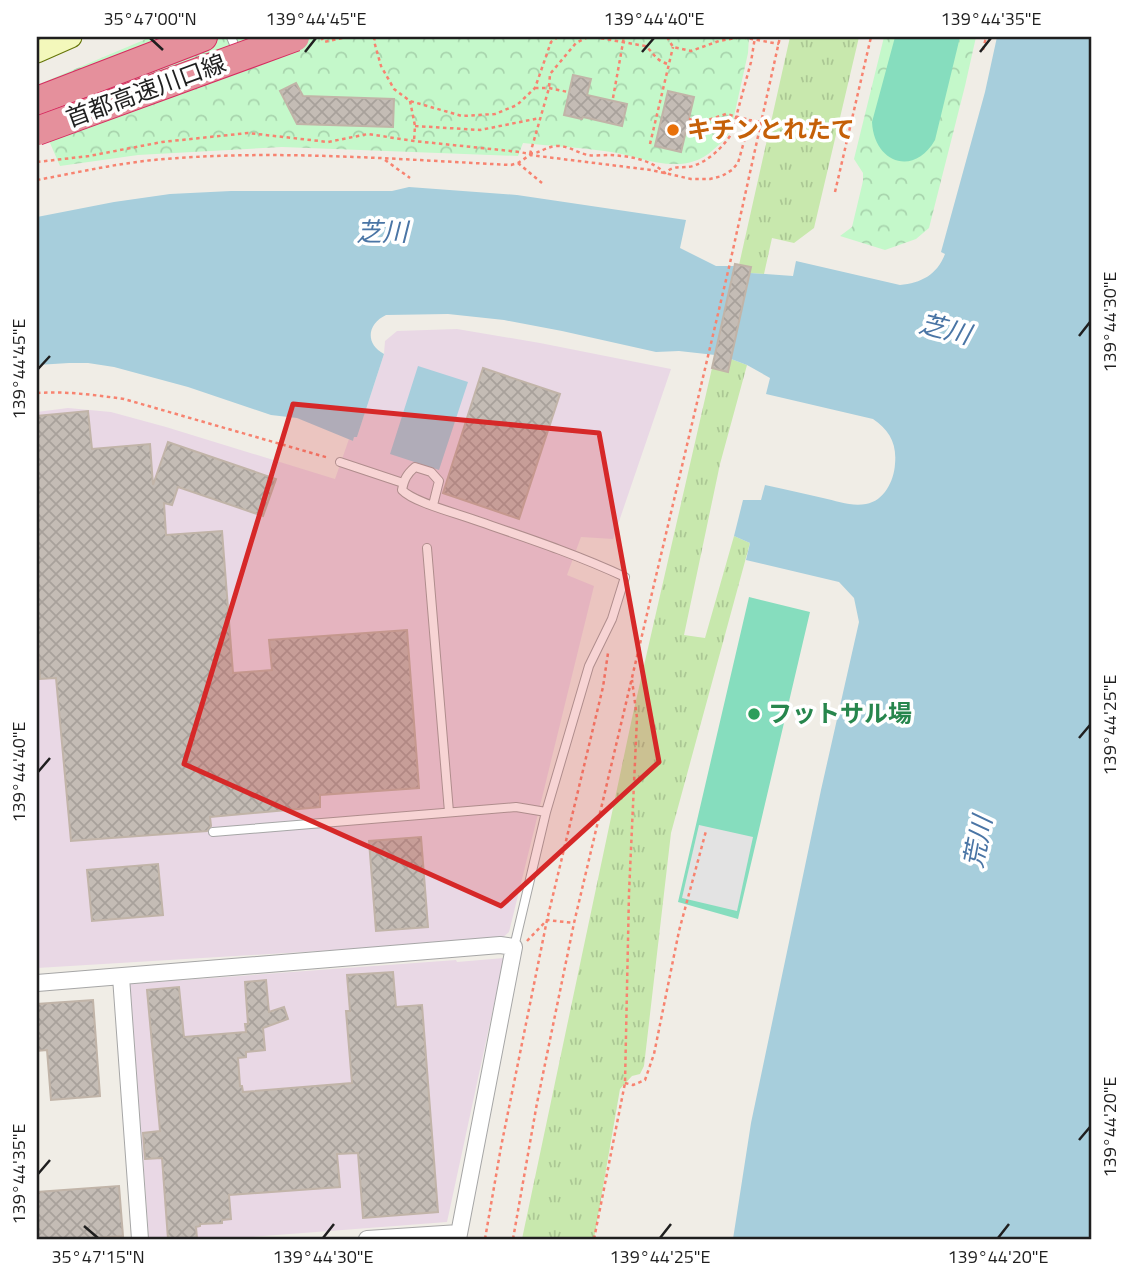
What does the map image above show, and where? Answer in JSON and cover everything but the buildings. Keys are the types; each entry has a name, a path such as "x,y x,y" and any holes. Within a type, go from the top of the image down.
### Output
{"highway":[{"name":"首都高速川口線","path":"37,101 203,37"},
{"path":"37,120 260,37"},
{"name":"首都高速川口線","path":"37,131 295,37"}],"street":[{"path":"37,52 71,37"},
{"path":"37,982 500,945 519,946 459,1236 368,1239"},
{"path":"121,977 140,1239"}],"lane":[{"path":"231,37 245,70"},
{"path":"340,462 403,482"},
{"path":"433,505 439,481 431,472 415,467 403,482 402,490 407,495 433,505 574,555 625,576 612,619 589,666 546,812 519,946"},
{"path":"427,548 449,812"},
{"path":"213,832 516,807 546,812"}],"path":[{"path":"321,37 324,42 347,37"},
{"path":"375,37 381,66 394,89 410,101 462,116 495,114 517,105 535,88 551,42 558,37"},
{"path":"530,155 549,88 550,75 576,43 588,37"},
{"path":"594,37 645,46 659,61 668,64"},
{"path":"612,98 624,37"},
{"path":"667,37 673,47 691,51 729,38 755,38 779,44"},
{"path":"513,1239 537,1103 574,923 730,262 780,37"},
{"path":"835,192 871,37"},
{"path":"983,50 986,37"},
{"path":"665,173 678,166 690,167 709,158 730,136 755,38"},
{"path":"650,144 673,47"},
{"path":"535,88 568,92"},
{"path":"410,101 415,127 414,141"},
{"path":"689,119 702,121 726,114 762,122"},
{"path":"415,127 480,130 540,118"},
{"path":"37,162 89,156 162,142 248,133 328,142 368,134 520,152 691,179 710,179 722,176 738,163 750,120"},
{"path":"37,180 150,160 206,156 382,158 510,165 556,146 587,155 620,156 649,162 665,173"},
{"path":"382,158 410,178"},
{"path":"518,163 542,183"},
{"path":"37,393 56,391 124,399 340,462"},
{"path":"485,1239 547,919 603,687 612,619"},
{"path":"594,1239 625,1083 637,718 631,676"},
{"path":"625,1083 633,1085 645,1080 654,1054 679,931 706,831"},
{"path":"547,919 574,923"},
{"path":"519,946 547,919"}],"highlighted area":[{"path":"293,404 599,433 659,762 501,906 184,764"}],"shaded area":[{"path":"457,329 671,369 613,539 581,537 567,575 594,586 509,932 500,940 37,968 37,412 68,408 111,412 335,479 349,439 353,441 354,436 357,437 384,354 385,341 397,331"},
{"path":"699,825 753,837 737,911 682,898"},
{"path":"504,958 447,1222 225,1239 149,1238 130,984"}],"green space":[{"path":"151,37 749,37 731,130 713,150 701,159 688,163 660,163 618,153 523,143 518,156 282,147 138,155 60,166 37,113 37,85"},
{"path":"790,37 859,37 814,228 794,243 772,238 764,274 750,273 751,267 739,265"},
{"path":"884,37 976,37 929,228 916,239 885,250 840,236 852,227 863,181 863,173 854,159"},
{"path":"895,37 960,37 935,140 917,159 906,161 896,160 880,147 874,136 872,122"},
{"path":"731,359 747,365 720,464 684,635 705,638 734,536 750,543 671,833 644,1066 640,1074 632,1076 620,1089 594,1239 522,1239 632,718 712,368 728,372"},
{"name":"フットサル場","path":"749,597 810,612 738,919 678,902"}],"water":[{"path":"997,37 1092,37 1092,1239 733,1239 751,1123 859,622 854,598 839,582 746,560 750,543 734,536 743,500 761,500 765,485 855,505 878,499 893,477 895,450 891,438 873,419 766,394 770,378 731,359 750,273 793,276 796,261 900,285 921,280 938,267 945,254 941,252 985,92"},
{"name":"芝川","path":"409,187 517,195 686,220 680,248 716,266 734,266 715,355 679,351 656,352 504,320 448,314 386,315 375,323 372,329 371,340 384,354 357,437 354,437 353,441 297,418 271,415 188,387 114,367 88,363 37,365 37,217 170,194 231,191 392,191"},
{"path":"418,366 468,382 439,470 390,454"}],"place":[{"name":"キチンとれたて","path":"673,130"},
{"name":"フットサル場","path":"754,714"}],"water label":[{"name":"荒川","path":"978,842"}]}
